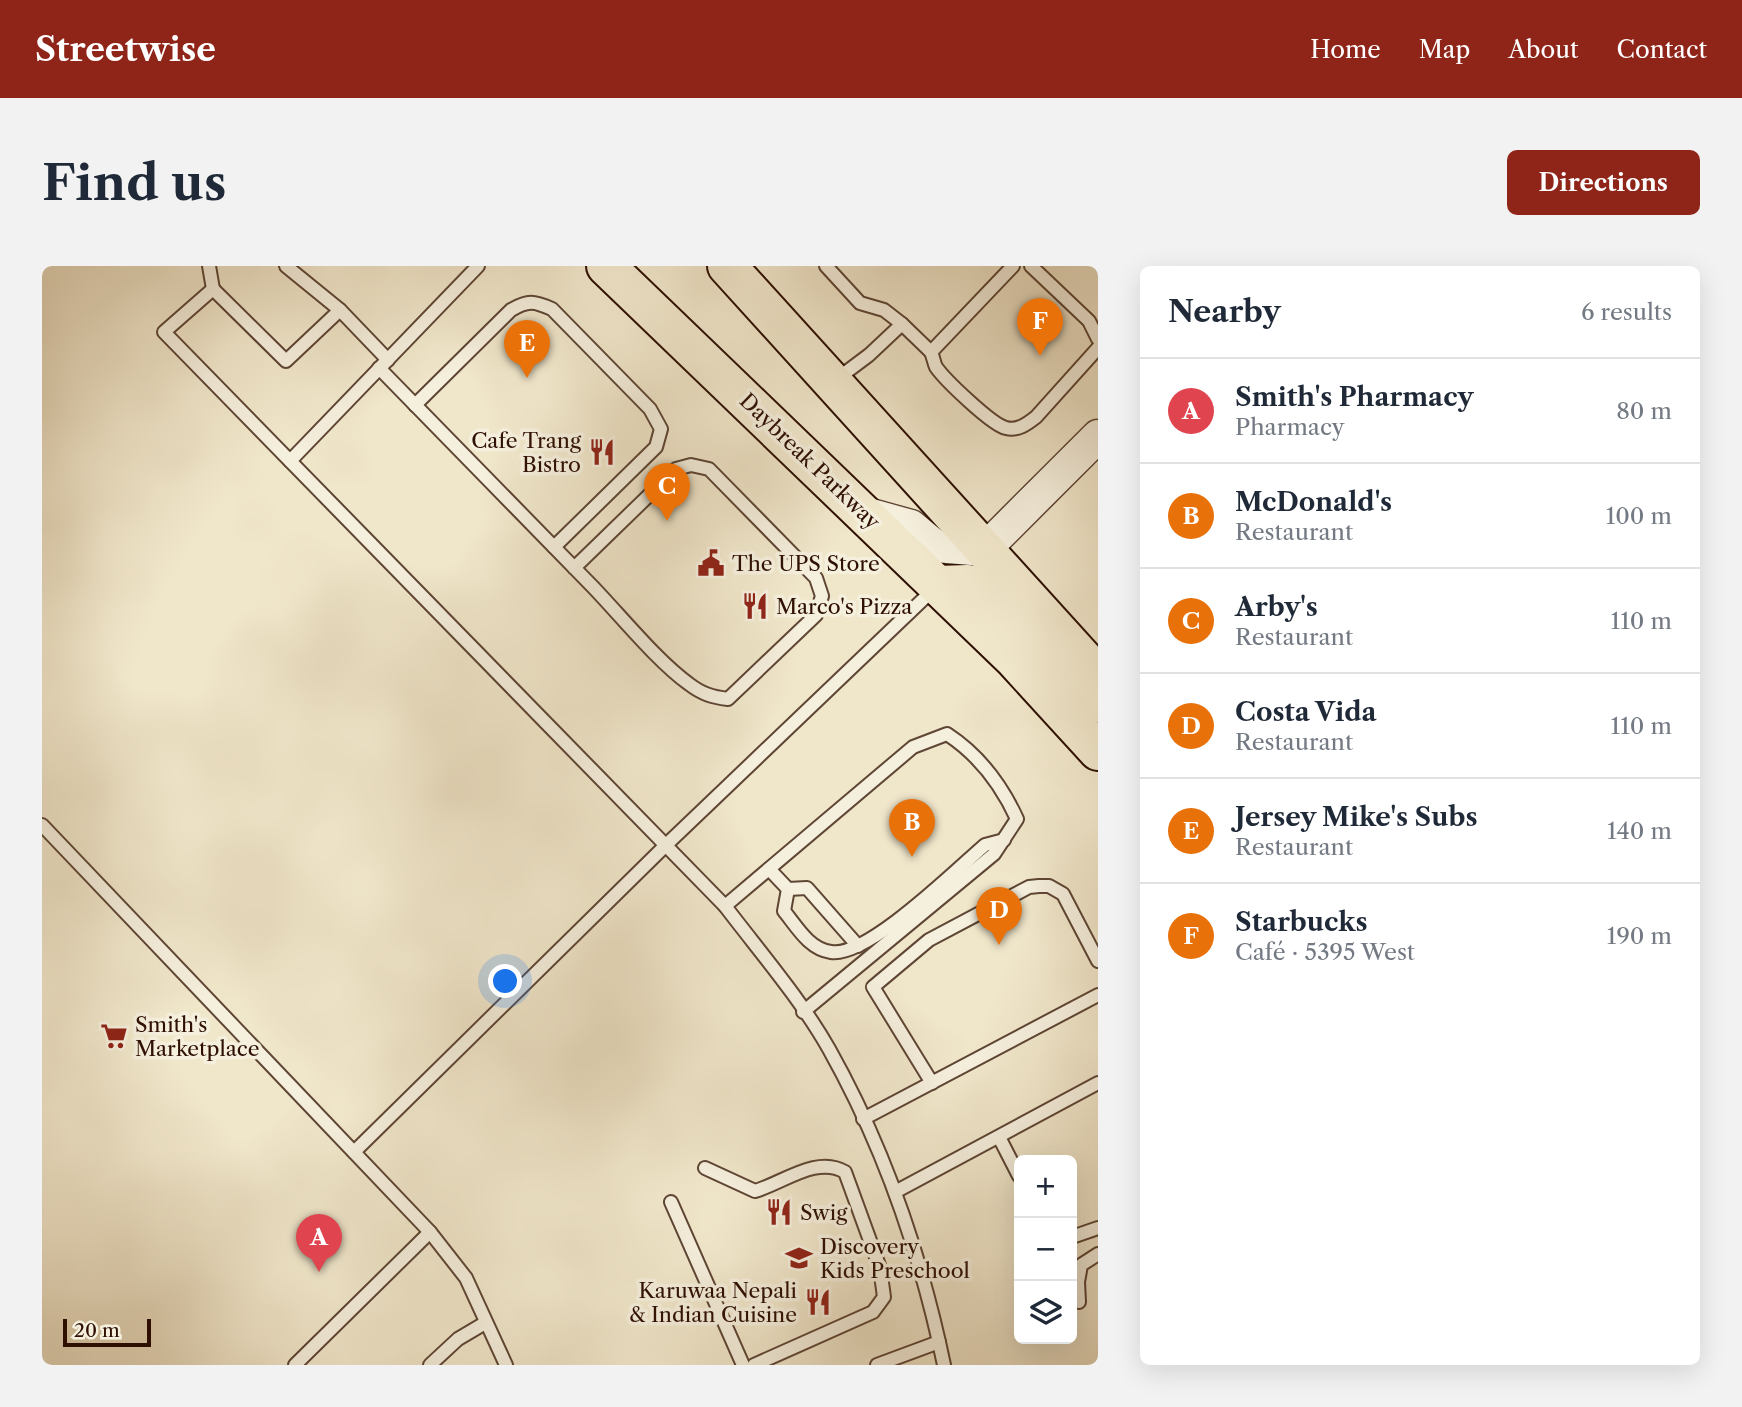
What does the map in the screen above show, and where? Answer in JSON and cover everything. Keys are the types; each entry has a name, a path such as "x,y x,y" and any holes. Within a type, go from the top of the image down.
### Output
{"main road":[{"name":"Daybreak Parkway","path":"606,266 1013,658 1098,751"},
{"path":"727,266 1098,675"},
{"path":"938,585 968,584 984,592 1035,636 1098,703"}],"street":[{"path":"864,513 911,526 935,546 984,550 1098,436"}],"lane":[{"path":"209,266 213,289 286,361 340,310"},
{"path":"286,266 340,310 415,405 574,568 687,683 708,697 728,699 741,688 816,615 822,596 816,578 709,469 691,465 676,469 574,568"},
{"path":"290,461 478,266"},
{"path":"826,266 860,303 884,310 902,324 931,352 936,367 990,419 1004,428 1026,426 1098,348"},
{"path":"931,352 1013,266"},
{"path":"1031,266 1089,321 1098,339"},
{"path":"213,289 164,332 725,906 828,1048 905,1213 944,1365"},
{"path":"415,405 511,310 525,302 534,301 552,309 650,409 661,429 656,447 554,547"},
{"path":"834,381 869,355 902,324"},
{"path":"355,1152 666,845 938,585"},
{"path":"725,906 913,747 947,734 972,751 1006,796 1017,819 995,854 803,1012"},
{"path":"42,825 430,1232 466,1278 506,1365"},
{"path":"788,889 784,911 811,944 832,953 858,946 892,925 985,845 1004,840"},
{"path":"769,869 788,889 807,888 858,946"},
{"path":"932,1083 873,987 929,940 1028,887 1049,886 1063,894 1098,961"},
{"path":"863,1119 1098,995"},
{"path":"895,1192 1098,1083"},
{"path":"999,1137 1014,1166"},
{"path":"705,1168 755,1191 817,1167 829,1165 845,1172 883,1277 884,1297 873,1312 754,1365"},
{"path":"671,1202 743,1365"},
{"path":"1077,1235 1098,1227"},
{"path":"295,1365 430,1232"},
{"path":"1079,1302 1077,1282 1081,1265 1098,1254"},
{"path":"430,1365 458,1339 485,1323"},
{"path":"877,1365 939,1342"}],"place":[{"name":"Starbucks","path":"1040,356"},
{"name":"Jersey Mike's Subs","path":"527,378"},
{"name":"Cafe Trang Bistro","path":"602,452"},
{"name":"Arby's","path":"667,521"},
{"name":"The UPS Store","path":"711,563"},
{"name":"Marco's Pizza","path":"755,606"},
{"name":"McDonald's","path":"912,857"},
{"name":"Costa Vida","path":"999,945"},
{"name":"Smith's Marketplace","path":"114,1036"},
{"name":"Swig","path":"779,1212"},
{"name":"Discovery Kids Preschool","path":"799,1258"},
{"name":"Smith's Pharmacy","path":"319,1272"},
{"name":"Karuwaa Nepali & Indian Cuisine","path":"818,1302"}]}
